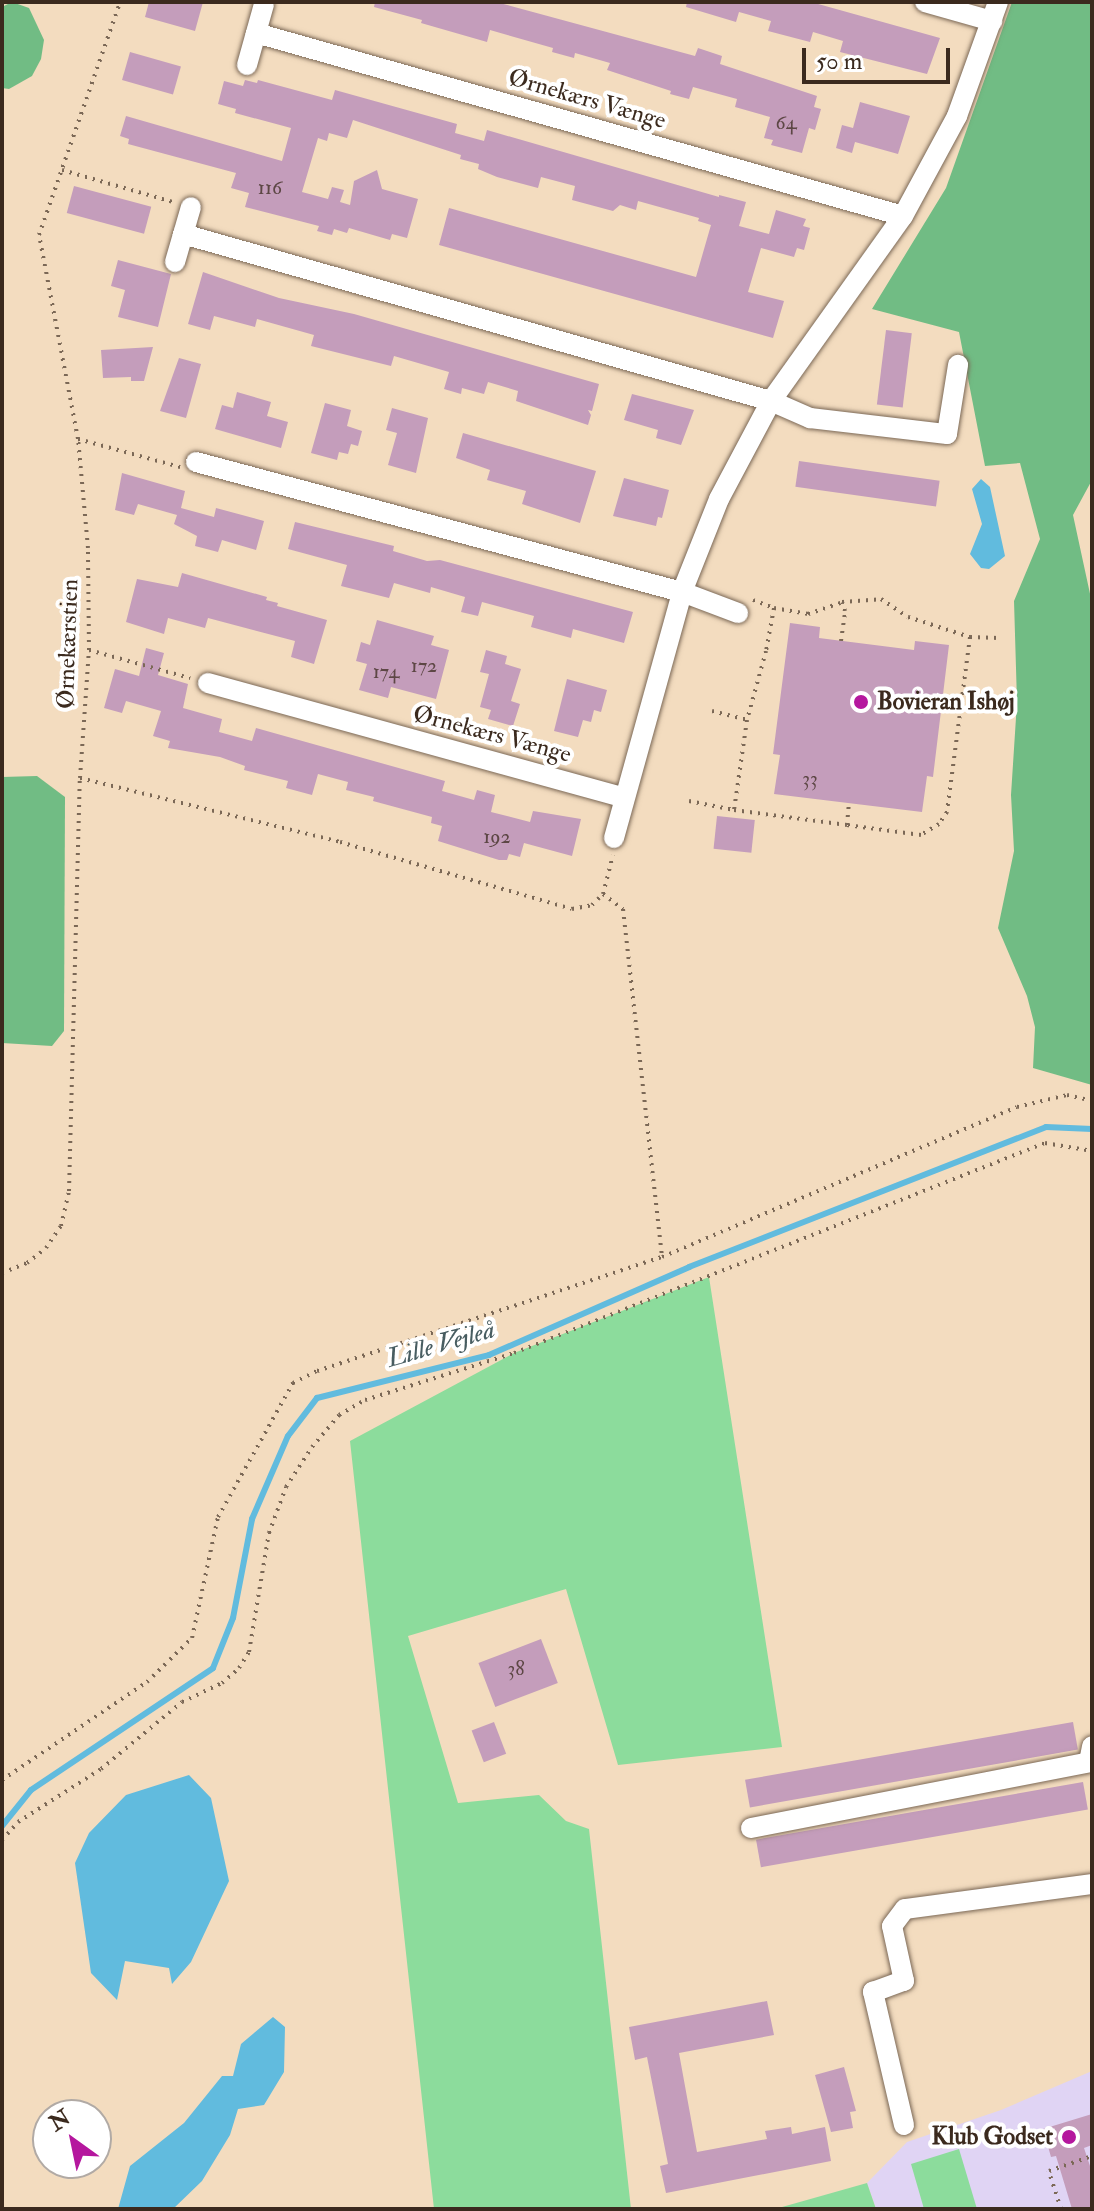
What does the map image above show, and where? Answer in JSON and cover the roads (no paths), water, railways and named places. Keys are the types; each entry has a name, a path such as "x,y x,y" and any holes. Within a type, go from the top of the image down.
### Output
{"street":[{"path":"614,838 682,592 719,499 771,401 903,216 957,116 995,11 925,2"},
{"path":"247,65 264,4"},
{"name":"Ørnekærs Vænge","path":"256,33 903,216"},
{"path":"175,262 191,207"},
{"path":"183,234 771,401 810,418 947,434 958,365"},
{"path":"196,462 682,592 740,604"},
{"name":"Ørnekærs Vænge","path":"208,683 623,797"},
{"path":"751,1828 1089,1762 1092,1746"},
{"path":"904,2125 873,1992 904,1981 892,1926 905,1909 1092,1884"}],"water":[{"path":"981,479 990,487 1005,556 989,569 981,568 970,554 982,524 972,489"},
{"path":"189,1775 211,1798 229,1881 191,1962 172,1984 169,1968 125,1961 117,2000 91,1973 75,1863 89,1833 126,1795"},
{"path":"273,2017 285,2027 284,2072 264,2105 238,2109 230,2135 202,2181 173,2209 118,2209 130,2166 184,2123 222,2076 233,2076 241,2044"}],"waterway":[{"name":"Lille Vejleå","path":"2,1826 31,1790 213,1668 233,1618 252,1519 288,1436 317,1398 489,1355 689,1267 1046,1127 1092,1129"}],"place":[{"name":"Bovieran Ishøj","path":"861,702"},
{"name":"Klub Godset","path":"1069,2137"}]}
